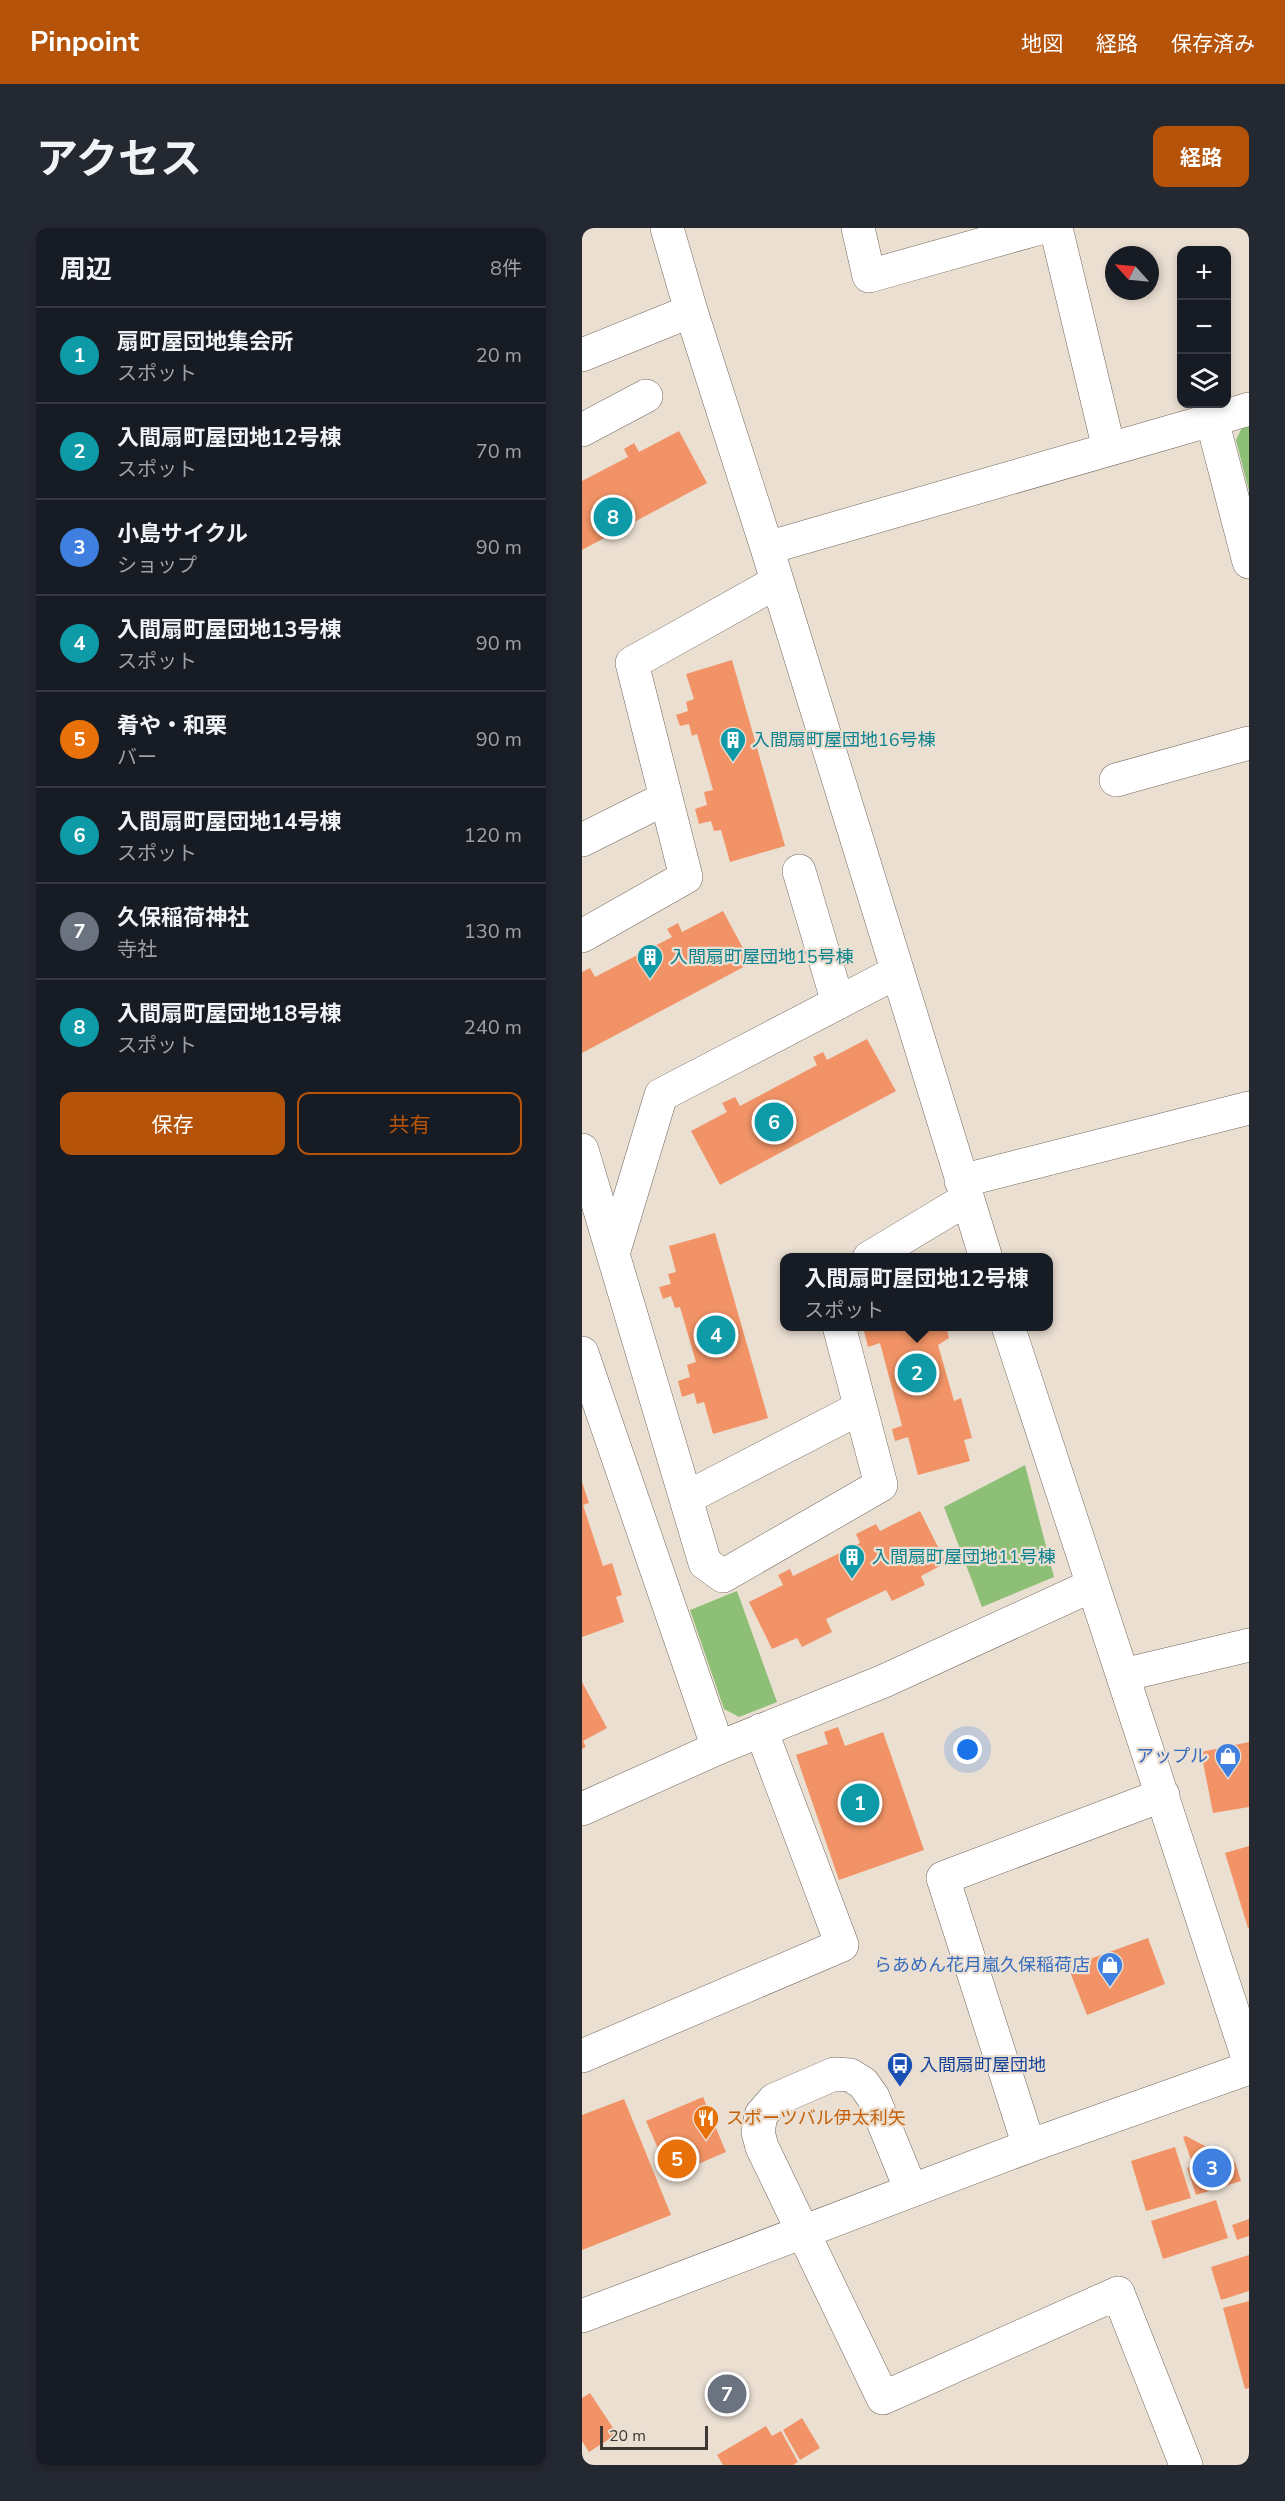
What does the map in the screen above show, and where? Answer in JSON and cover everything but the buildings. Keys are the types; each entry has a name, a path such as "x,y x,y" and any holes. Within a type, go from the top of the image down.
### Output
{"street":[{"path":"667,228 985,1253"},
{"path":"858,228 869,276 1040,228"},
{"path":"1056,228 1109,449"},
{"path":"582,355 691,311"},
{"path":"582,430 646,396"},
{"path":"767,548 1249,409"},
{"path":"1212,420 1249,562"},
{"path":"582,936 686,877 632,663 777,582"},
{"path":"1116,780 1249,743"},
{"path":"582,840 666,798"},
{"path":"799,871 838,1002"},
{"path":"613,1254 661,1095 897,972"},
{"path":"875,1253 964,1190 1249,1108"},
{"path":"582,1150 705,1563 723,1576 880,1485 840,1331"},
{"path":"1010,1331 1249,2061"},
{"path":"582,1353 718,1748"},
{"path":"686,1498 860,1408"},
{"path":"582,1809 718,1748 884,1681 1093,1585"},
{"path":"1123,1675 1249,1645"},
{"path":"582,2056 842,1945 761,1730"},
{"path":"1029,2146 943,1878 1162,1795"},
{"path":"582,2316 1029,2146 1249,2068"},
{"path":"911,2190 873,2097 863,2083 850,2075 834,2074 774,2100 761,2115 758,2132 762,2147 883,2398 1118,2293 1186,2465"}],"green space":[{"path":"1249,418 1249,491 1236,440 1246,419"},
{"path":"1025,1465 1054,1577 982,1607 944,1507"},
{"path":"737,1591 777,1702 739,1717 724,1709 690,1610"}],"place":[{"name":"入間扇町屋団地18号棟","path":"613,517"},
{"name":"入間扇町屋団地16号棟","path":"733,763"},
{"name":"入間扇町屋団地15号棟","path":"650,980"},
{"name":"入間扇町屋団地14号棟","path":"774,1122"},
{"name":"入間扇町屋団地13号棟","path":"716,1335"},
{"name":"入間扇町屋団地12号棟","path":"917,1373"},
{"name":"入間扇町屋団地11号棟","path":"852,1580"},
{"name":"アップル","path":"1228,1779"},
{"name":"扇町屋団地集会所","path":"860,1803"},
{"name":"らあめん花月嵐久保稲荷店","path":"1110,1988"},
{"name":"入間扇町屋団地","path":"900,2088"},
{"name":"スポーツバル伊太利矢","path":"706,2141"},
{"name":"肴や・和栗","path":"677,2159"},
{"name":"小島サイクル","path":"1212,2168"},
{"name":"久保稲荷神社","path":"727,2394"}]}
